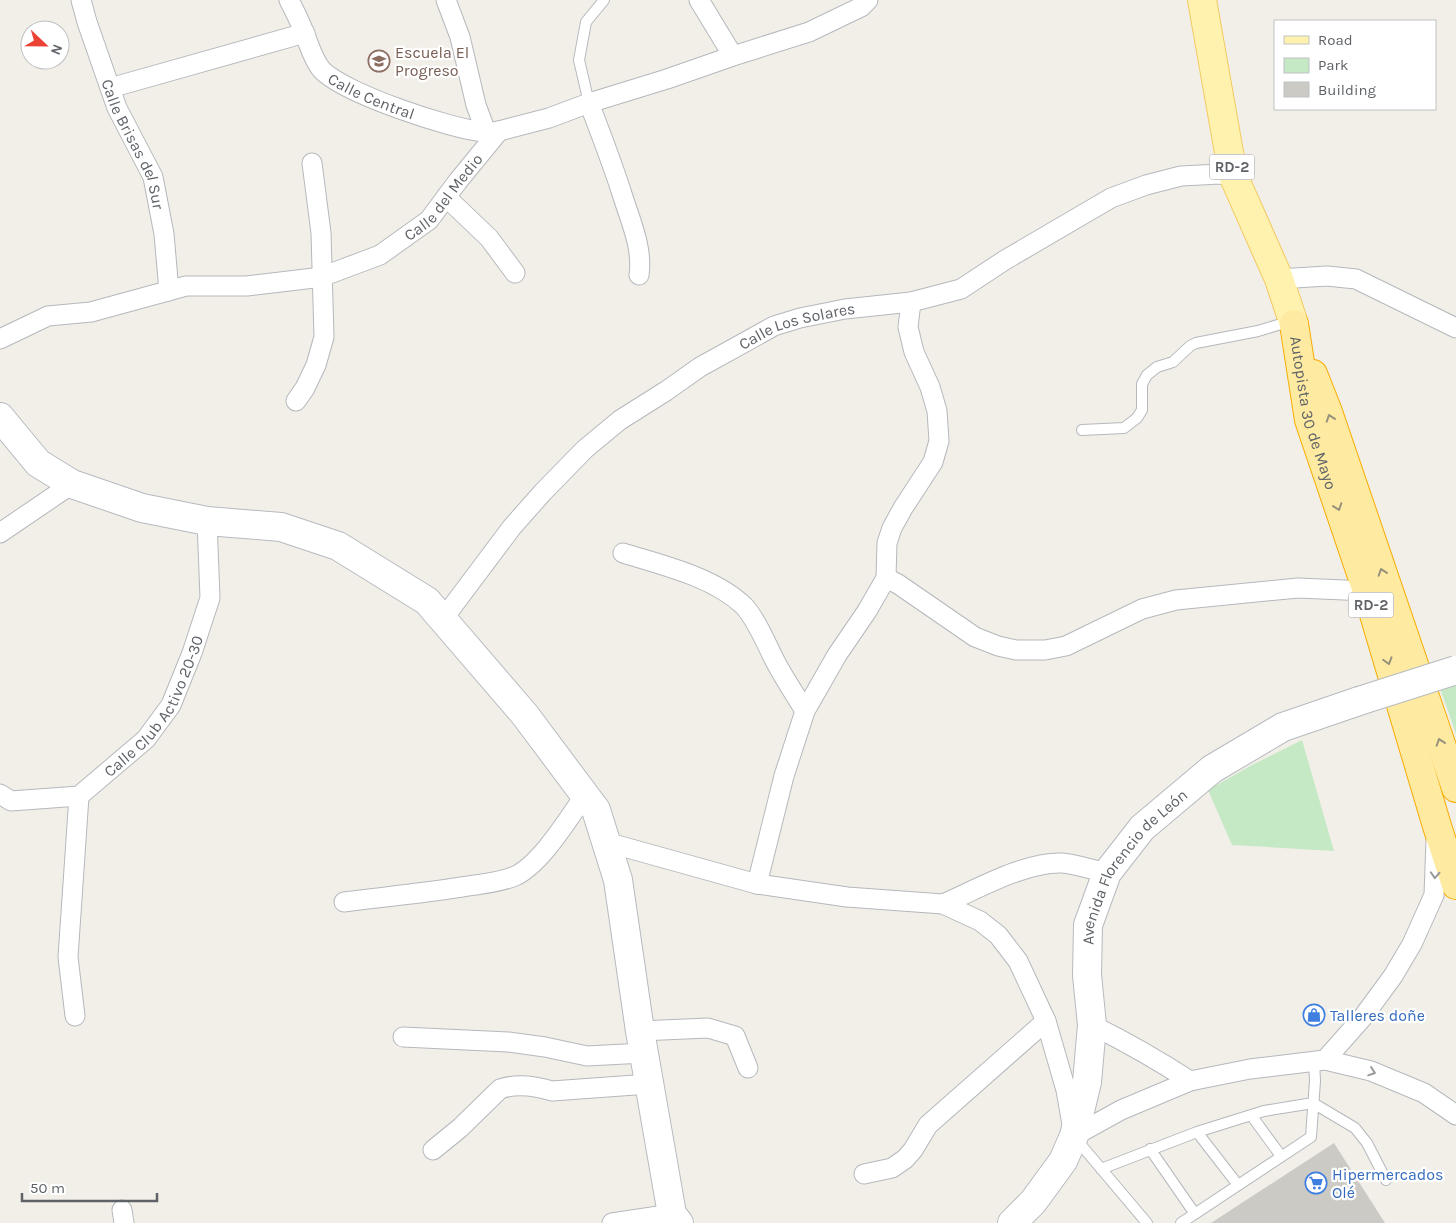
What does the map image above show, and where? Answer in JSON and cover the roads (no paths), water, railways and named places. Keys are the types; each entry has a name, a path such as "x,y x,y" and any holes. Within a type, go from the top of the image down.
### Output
{"highway":[{"name":"Autopista 30 de Mayo","path":"1293,322 1309,420 1367,591 1456,885"},
{"name":"Autopista 30 de Mayo","path":"1293,322 1328,412 1456,788"}],"main road":[{"name":"RD-2","path":"1202,0 1233,175 1279,279 1293,322"},
{"path":"0,417 38,463 72,484 142,508 206,521 281,527 338,546 427,601 525,716 596,810 618,880 649,1084 676,1219"},
{"name":"Avenida Florencio de León","path":"1012,1223 1033,1202 1063,1161 1074,1136 1087,1082 1092,1025 1087,974 1088,924 1107,873 1142,828 1212,769 1283,727 1456,670"}],"street":[{"name":"Calle Brisas del Sur","path":"81,0 117,108 153,177 164,234 170,291"},
{"name":"Calle Central","path":"289,0 305,33 314,59 332,80 383,103 456,127 493,132"},
{"path":"446,0 460,37 476,105 493,132 550,118 590,103 808,32 861,7 868,0"},
{"path":"699,0 733,56"},
{"path":"110,88 305,33"},
{"path":"590,103 634,230 641,263 640,275"},
{"name":"Calle del Medio","path":"0,339 48,316 91,312 186,286 247,286 314,278 380,255 429,220 493,132"},
{"path":"296,401 306,388 316,365 324,337 320,233 312,164"},
{"name":"Calle Los Solares","path":"443,620 512,527 584,449 620,420 700,367 774,326 800,318 845,309 911,302 961,290 1005,260 1111,198 1146,185 1181,176 1233,175"},
{"path":"446,197 489,238 515,273"},
{"path":"1279,279 1327,276 1356,278 1456,328"},
{"path":"756,884 784,776 805,712 837,655 886,578 887,543 892,528 933,462 939,440 937,411 930,387 914,352 908,327 911,302"},
{"path":"0,533 72,484"},
{"name":"Calle Club Activo 20-30","path":"79,796 146,739 171,704 192,653 210,598 206,521"},
{"path":"623,553 700,579 726,592 745,607 762,633 805,712"},
{"path":"886,578 898,584 974,637 998,646 1016,650 1045,650 1066,646 1142,609 1176,600 1298,588 1367,591"},
{"path":"0,794 11,801 79,796 68,957 75,1016"},
{"path":"344,902 450,889 516,876 536,861 551,844 585,796"},
{"path":"1319,1060 1363,1017 1393,976 1412,944 1434,895 1437,826"},
{"path":"606,842 756,884 847,896 943,904 980,921 998,935 1018,961 1046,1021 1066,1090 1074,1136 1121,1110 1190,1081 1250,1069 1319,1060 1371,1071 1424,1093 1456,1115"},
{"path":"943,904 1013,873 1042,866 1062,864 1107,873"},
{"path":"864,1174 892,1168 905,1159 913,1150 928,1125 1046,1021"},
{"path":"1092,1025 1163,1063 1190,1081"},
{"path":"404,1037 508,1042 545,1047 587,1056 708,1028 735,1036 748,1068"},
{"path":"433,1150 460,1128 500,1089 507,1086 538,1086 552,1091 649,1084"},
{"path":"612,1223 676,1219"}],"lane":[{"path":"590,103 579,60 586,22 604,0"},
{"path":"1082,430 1124,428 1137,418 1142,410 1142,384 1148,375 1157,368 1173,362 1190,346 1196,343 1293,322"},
{"path":"1181,1223 1311,1137 1315,1081 1319,1060"},
{"path":"1101,1169 1196,1132 1264,1111 1313,1103 1355,1128 1368,1143 1386,1180"},
{"path":"1251,1115 1281,1156"},
{"path":"1196,1132 1238,1185"},
{"path":"1074,1136 1147,1223"},
{"path":"1150,1149 1195,1214"}],"place":[{"name":"Escuela El Progreso","path":"379,61"},
{"name":"Talleres doñe","path":"1314,1015"},
{"name":"Hipermercados Olé","path":"1316,1183"}]}
